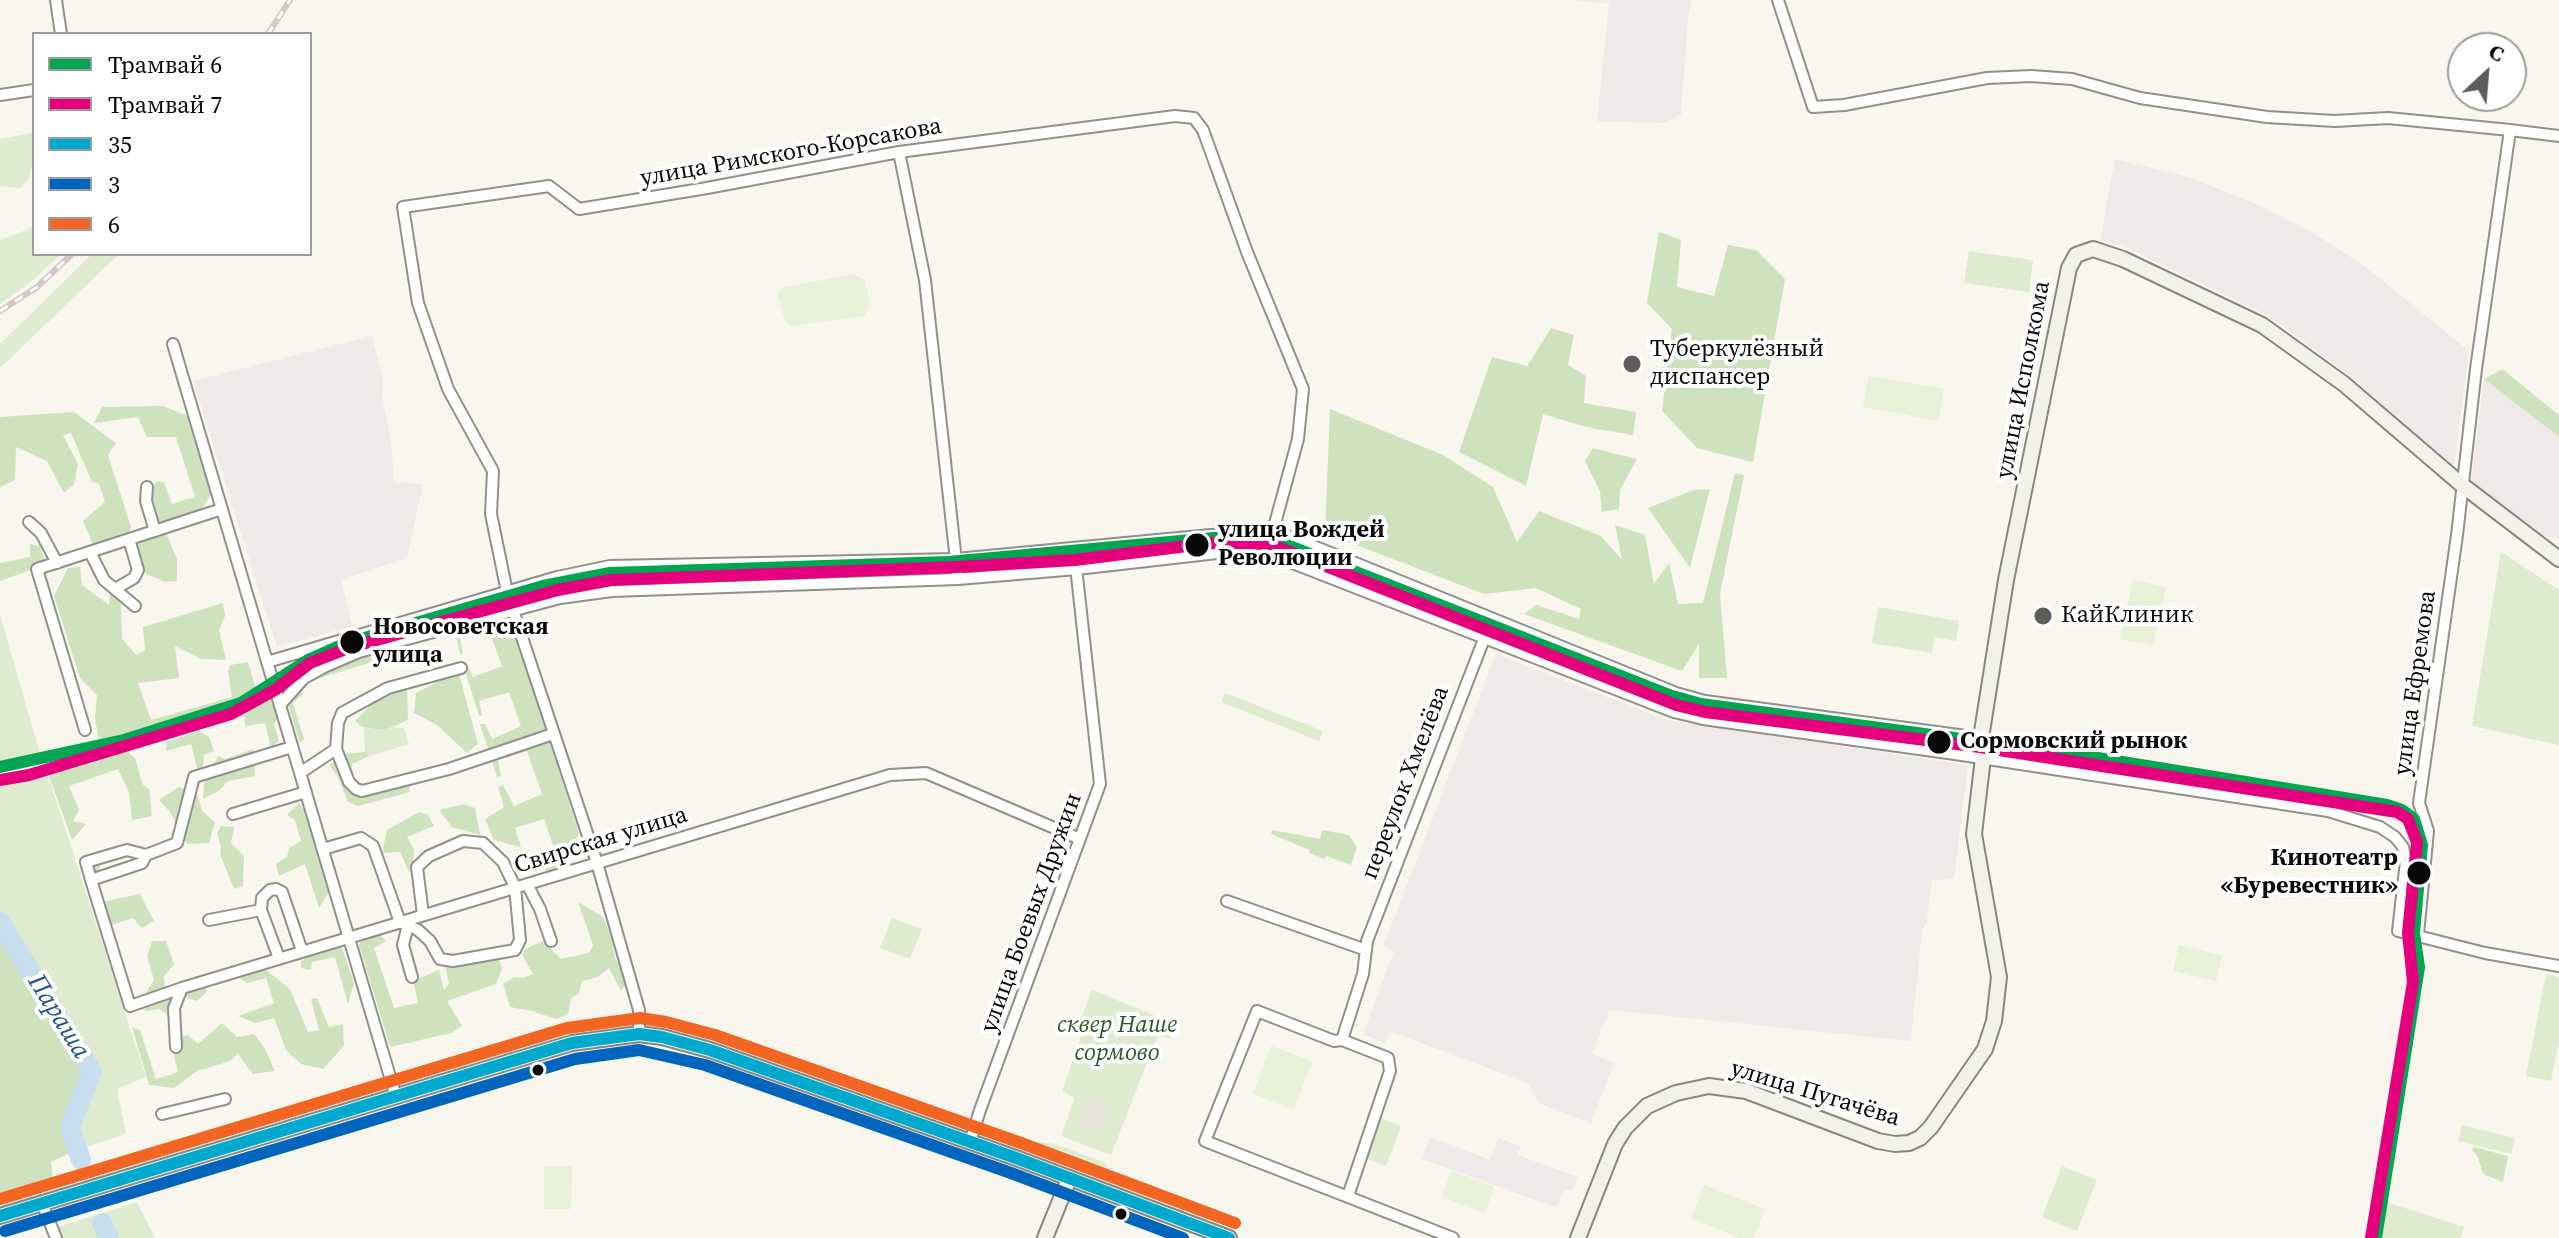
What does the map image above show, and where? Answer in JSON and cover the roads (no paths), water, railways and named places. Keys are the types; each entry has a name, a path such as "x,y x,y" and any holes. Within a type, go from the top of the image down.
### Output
{"street":[{"path":"56,0 61,32"},
{"path":"1778,0 1813,107 1844,105 1987,78 2031,76 2072,79 2122,93 2253,115 2335,121 2388,118 2559,136"},
{"path":"0,95 32,90"},
{"name":"улица Римского-Корсакова","path":"507,592 491,514 493,471 448,389 418,303 403,207 549,186 579,209 899,152 1175,116 1194,118 1203,130 1247,252 1303,389 1298,439 1274,534"},
{"name":"улица Ефремова","path":"2418,934 2428,831 2419,803 2510,130"},
{"path":"899,152 925,280 958,579"},
{"name":"улица Исполкома","path":"1983,758 1981,738 1996,631 2069,268 2076,255 2085,249 2123,259 2262,325 2344,384 2462,485 2559,559"},
{"path":"173,344 396,1097"},
{"path":"147,487 146,501 155,531"},
{"path":"85,730 37,569 222,509"},
{"path":"29,522 41,533 57,563"},
{"path":"267,662 557,577 610,566 956,559 1236,533 1274,534 1291,537 1676,693 1705,701 1981,738"},
{"path":"1267,553 1274,534"},
{"path":"115,589 134,578 138,570 129,539"},
{"name":"улица Боевых Дружин","path":"970,1142 1100,784 1074,549"},
{"path":"90,552 104,580 135,606"},
{"path":"280,705 304,678 359,652 560,598 612,591 958,579 1226,552 1267,553 1674,712 1703,719 2328,811 2380,827 2403,847 2406,861 2398,931 2485,953 2559,966"},
{"path":"507,592 597,863 639,1010 639,1034"},
{"name":"переулок Хмелёва","path":"1342,1040 1363,974 1366,945 1484,639"},
{"path":"461,668 388,688 342,713 336,749 349,782 356,789 362,791 449,769 553,734"},
{"path":"146,855 142,863 91,880 86,862 127,850 146,855 177,843 194,777 292,747"},
{"path":"300,773 336,749"},
{"name":"улица Пугачёва","path":"1578,1238 1605,1163 1625,1128 1647,1106 1676,1093 1709,1086 1746,1091 1878,1141 1895,1144 1920,1138 1985,1049 1998,1001 1999,977 1974,834 1983,758"},
{"name":"Свирская улица","path":"91,880 130,1006 302,951 404,924 423,915 890,775 926,773 1080,839"},
{"path":"233,814 306,792"},
{"path":"323,849 361,838 373,846 404,924 403,945 412,977"},
{"path":"404,924 430,941 440,959 453,961 515,950 520,940 515,887 503,862 483,843 463,841 429,856 417,867 423,915"},
{"path":"527,884 551,941"},
{"path":"279,958 261,910 262,898 270,890 282,892 302,951"},
{"path":"1227,901 1366,945"},
{"path":"209,920 261,910"},
{"path":"176,1047 174,1008 182,988"},
{"path":"1348,1196 1390,1071 1388,1058 1257,1011 1205,1141 1453,1238"},
{"path":"0,1216 572,1043 639,1034 700,1047 1229,1238"},
{"path":"162,1114 225,1099"},
{"path":"1045,1238 1069,1179"},
{"path":"42,1203 56,1238"}],"waterway":[{"name":"Параша","path":"0,922 92,1072 70,1126 81,1160"},
{"name":"Параша","path":"102,1223 109,1238"}],"railway":[{"path":"269,32 290,0"},
{"path":"0,311 37,287 70,256"}],"tram line":[{"name":"6","path":"0,767 124,740 241,703 308,660 344,644 543,586 610,573 948,562 1214,538 1277,541 1672,696 1701,704 2073,754 2387,805 2402,810 2414,819 2422,845 2414,933 2419,967 2376,1238"},
{"name":"7","path":"0,780 29,775 231,714 275,690 310,663 351,647 558,590 611,580 957,567 1075,560 1211,543 1270,544 1676,705 1705,712 1980,747 2397,812 2408,819 2417,842 2408,933 2413,982 2371,1238"}],"place":[{"name":"Туберкулёзный диспансер","path":"1632,364"},
{"name":"улица Вождей Революции","path":"1197,545"},
{"name":"КайКлиник","path":"2043,616"},
{"name":"Новосоветская улица","path":"352,642"},
{"name":"Сормовский рынок","path":"1939,742"},
{"name":"Кинотеатр «Буревестник»","path":"2419,873"}],"park label":[{"name":"сквер Наше сормово","path":"1117,1040"}]}
